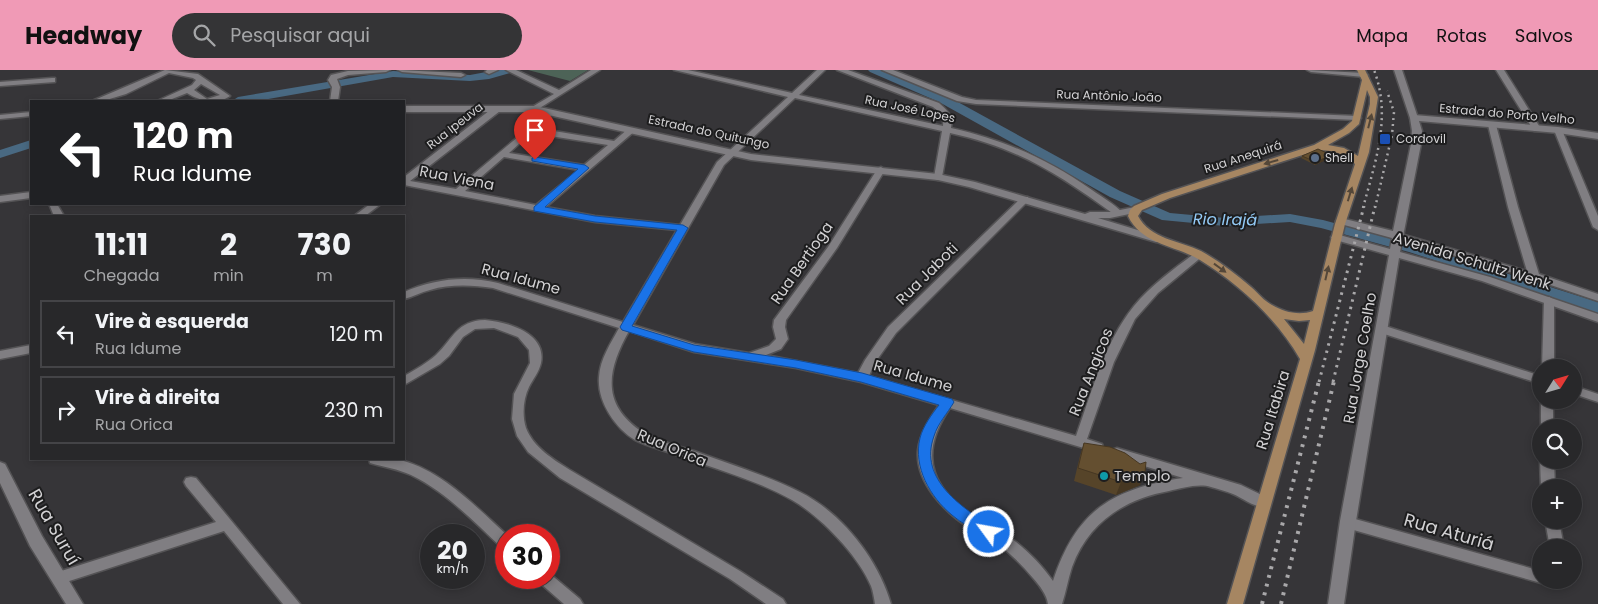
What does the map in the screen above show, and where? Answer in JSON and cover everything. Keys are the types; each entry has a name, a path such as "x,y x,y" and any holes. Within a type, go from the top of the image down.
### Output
{"main road":[{"name":"Rua Anequirá","path":"1139,208 1241,171 1317,147 1351,127 1357,118 1364,75"},
{"name":"Rua Itabira","path":"1236,604 1306,358 1338,229 1364,152 1374,97 1364,75"},
{"path":"1317,147 1340,150 1354,157 1360,164"},
{"path":"1139,208 1133,216 1138,225 1160,240"},
{"name":"Estrada do Quitungo","path":"1160,240 1199,255 1244,287 1292,335 1306,358"},
{"path":"1263,306 1279,313 1300,318 1310,317 1318,313"}],"street":[{"path":"99,100 123,92 170,70 196,76 226,96 212,100"},
{"path":"334,100 334,84 339,74 386,70"},
{"path":"402,70 461,74"},
{"path":"535,110 596,70"},
{"name":"Rua José Lopes","path":"678,70 996,141 1016,148 1073,180 1118,213"},
{"name":"Rua Orica","path":"822,70 720,164 605,365 603,381 613,411 624,424 640,437 764,482 796,496 823,514 844,536 868,567 878,585 883,604"},
{"path":"841,70 941,107 948,119 938,177"},
{"name":"Rua Antônio João","path":"886,70 960,99 976,102 1357,118"},
{"path":"1311,70 1364,75"},
{"path":"1398,70 1414,118"},
{"path":"1500,70 1536,129"},
{"path":"511,71 559,93"},
{"path":"0,84 52,80"},
{"path":"166,100 188,90 198,84 200,80"},
{"path":"188,90 204,100"},
{"name":"Estrada do Quitungo","path":"405,109 535,110 730,153 767,159 938,177 1024,199 1160,240"},
{"name":"Rua Ipeuva","path":"405,181 497,109"},
{"path":"457,193 550,112"},
{"path":"0,117 30,114"},
{"path":"1336,117 1345,121 1351,127"},
{"name":"Estrada do Porto Velho","path":"1414,118 1558,130 1598,136"},
{"name":"Rua Jorge Coelho","path":"1336,604 1396,244 1416,144 1417,131 1414,118"},
{"path":"1492,125 1513,207 1534,276"},
{"path":"531,130 616,144"},
{"path":"538,209 632,130"},
{"path":"1558,130 1598,227"},
{"path":"502,154 585,168"},
{"name":"Rua Bertioga","path":"746,356 772,350 779,345 782,339 779,327 784,314 799,290 832,248 881,170"},
{"name":"Rua Viena","path":"405,182 595,219 683,228"},
{"path":"0,198 30,195"},
{"name":"Rua Jaboti","path":"862,378 869,362 892,330 1024,199"},
{"path":"360,215 375,205"},
{"name":"Estrada do Quitungo","path":"1065,212 1091,215 1118,213 1139,208"},
{"name":"Avenida Schultz Wenk","path":"1338,229 1534,276 1598,298"},
{"name":"Avenida Schultz Wenk","path":"1338,229 1396,244 1486,279 1598,318"},
{"name":"Rua Angicos","path":"1080,442 1105,369 1119,338 1132,317 1161,284 1199,255"},
{"name":"Rua Idume","path":"407,291 450,282 480,282 694,348 862,378 948,402 1206,479 1236,489 1264,502"},
{"path":"1548,359 1549,300"},
{"path":"405,380 446,353 455,337 471,326 480,324 495,325 514,329 526,336 534,345 537,357 534,370 522,391 518,412 520,429 530,446 545,461 565,474 736,575 778,604"},
{"path":"1382,329 1532,377"},
{"path":"0,355 30,349"},
{"path":"1582,393 1598,398"},
{"path":"948,402 935,420 927,437 925,456 928,474 938,492 956,511 977,526 1000,538 1020,553 1046,582 1055,602"},
{"path":"379,460 406,466 440,485 495,533"},
{"name":"Rua Suruí","path":"0,468 36,541 75,604"},
{"path":"1055,602 1067,560 1079,536 1094,519 1111,506 1136,494 1206,479"},
{"path":"191,482 292,604"},
{"name":"Rua Aturiá","path":"1348,523 1532,574"},
{"path":"60,578 226,525"},
{"path":"558,589 575,604"}],"green space":[{"path":"528,70 588,70 570,81"}],"building":[{"name":"Shell","path":"1318,149 1331,155 1316,162 1302,156"},
{"path":"1084,443 1110,447 1125,453 1140,464 1146,462 1145,472 1121,482 1078,468"}],"waterway":[{"path":"244,100 393,74 470,78 489,76 509,70"},
{"name":"Rio Irajá","path":"874,70 943,99 1115,194 1167,217 1225,222 1290,218 1323,224 1414,249 1550,291 1598,308"},
{"path":"0,154 30,144"}],"railway":[{"path":"1363,208 1380,139 1382,122 1382,105 1374,70"},
{"path":"1375,208 1392,135 1394,112 1387,91"},
{"path":"1319,382 1364,206"},
{"path":"1333,382 1375,206"},
{"path":"1262,604 1319,381"},
{"path":"1281,604 1334,381"}],"place":[{"name":"Cordovil","path":"1385,139"},
{"name":"Shell","path":"1315,158"},
{"name":"Templo","path":"1104,476"}],"route":[{"path":"535,160 585,168 538,209 595,219 683,228 626,327 694,348 796,364 862,378 948,402 935,420 927,437 925,456 928,474 938,492 956,511 989,532"}]}
